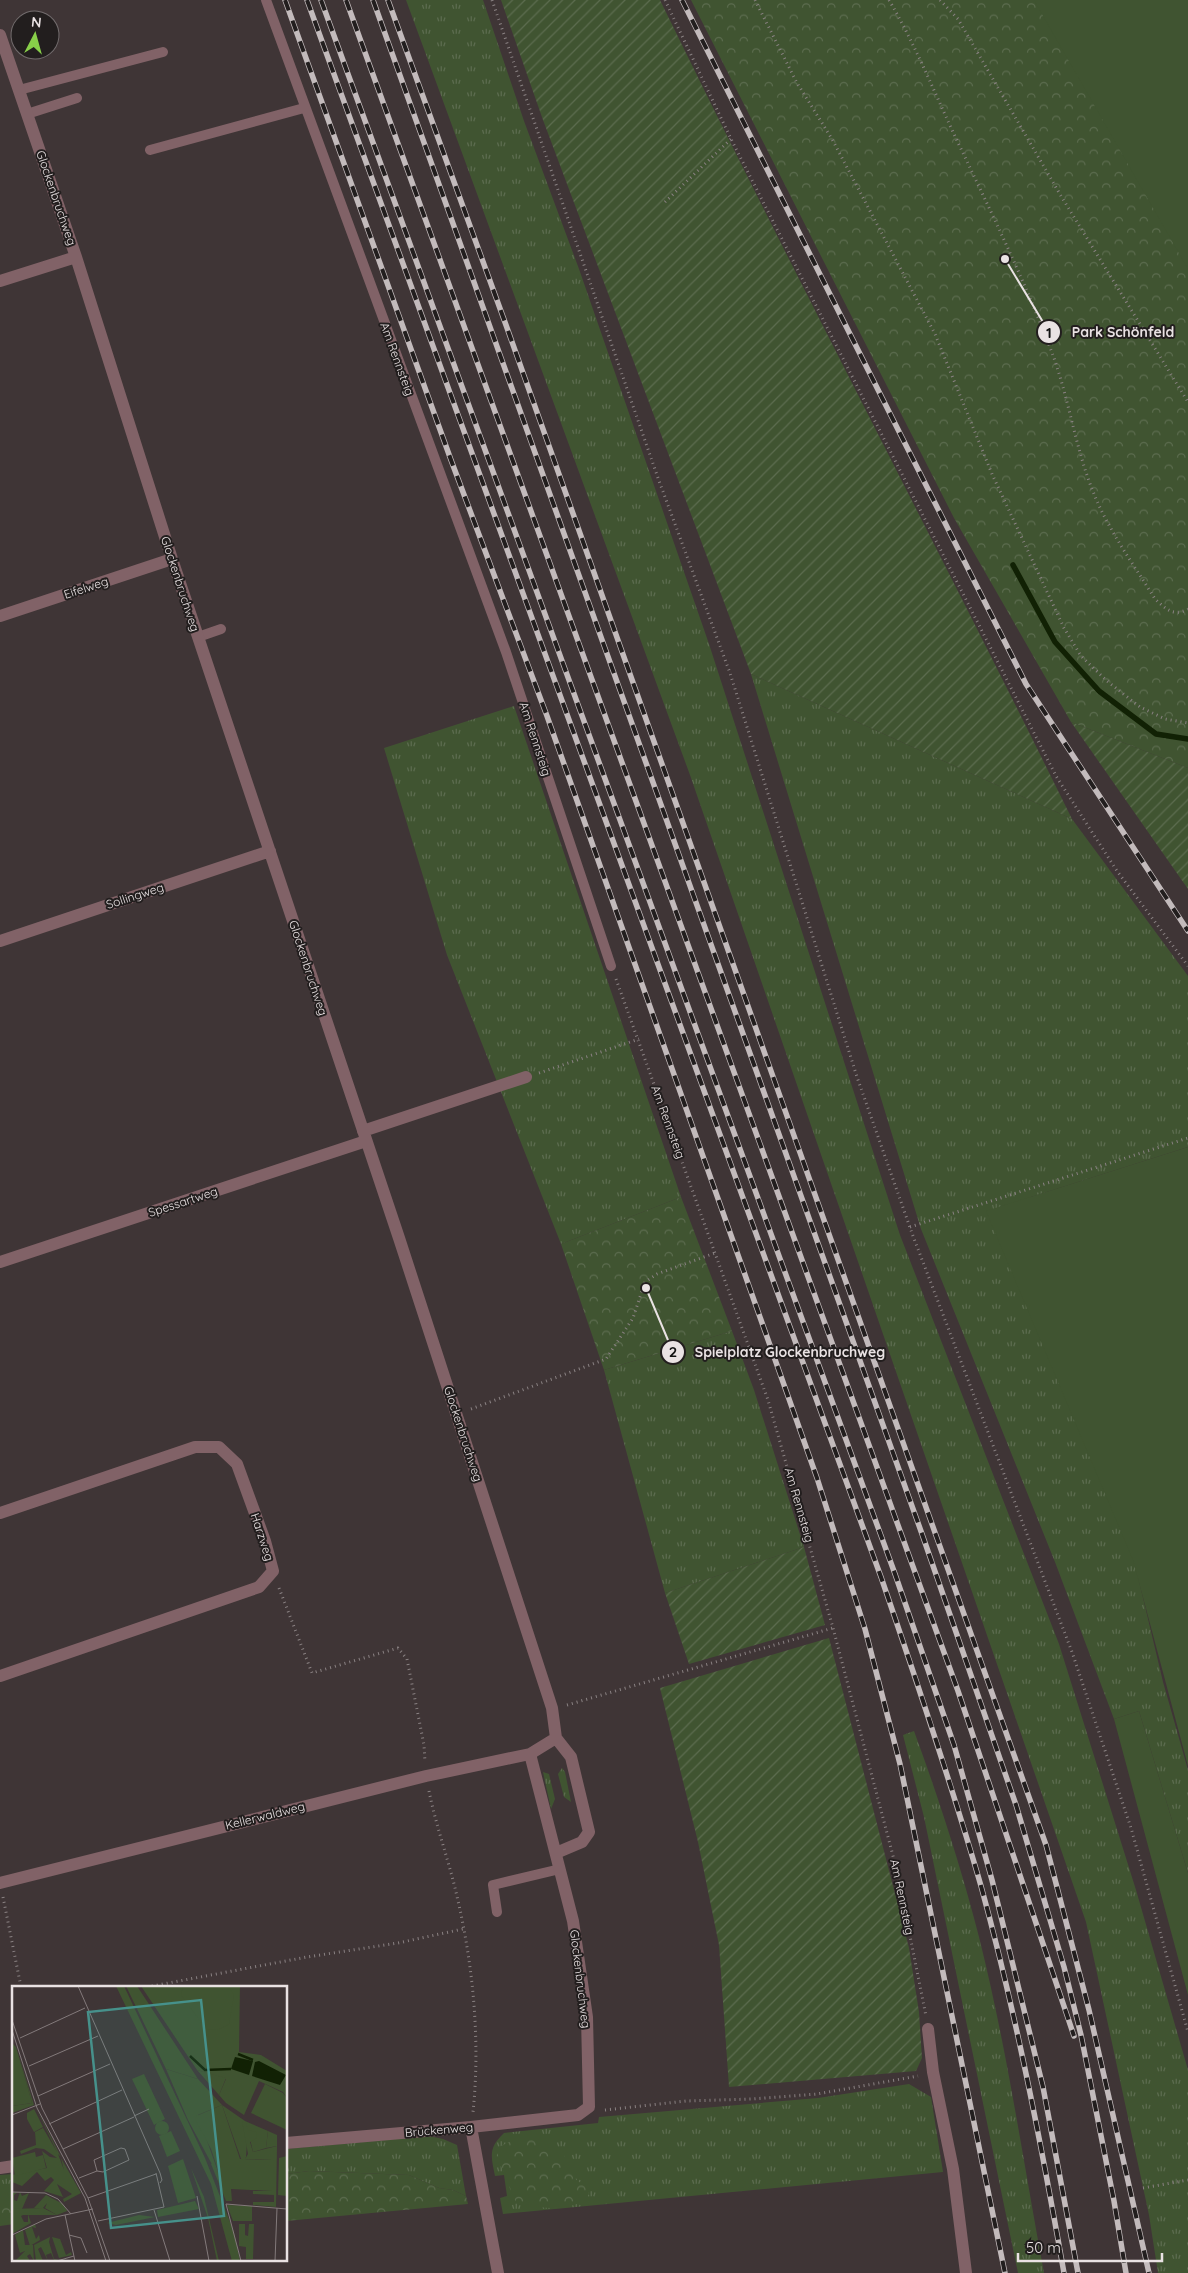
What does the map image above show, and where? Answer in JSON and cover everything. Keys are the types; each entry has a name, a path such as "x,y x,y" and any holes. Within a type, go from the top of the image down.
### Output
{"street":[{"name":"Glockenbruchweg","path":"0,35 76,257 172,559 365,1136 552,1708 556,1738 571,1758 589,1832 582,1842 556,1853"},
{"path":"0,282 76,257"},
{"name":"Eifelweg","path":"0,616 172,559"},
{"name":"Sollingweg","path":"0,941 270,852"},
{"path":"365,1136 526,1077"},
{"name":"Spessartweg","path":"0,1262 365,1136"},
{"name":"Harzweg","path":"0,1513 194,1447 219,1447 237,1464 265,1541 273,1572 259,1588 0,1676"},
{"path":"530,1754 556,1738"},
{"name":"Glockenbruchweg","path":"530,1754 573,1921 587,2017 589,2107"},
{"name":"Kellerwaldweg","path":"0,1883 426,1776 530,1754"},
{"path":"928,2029 933,2072 953,2169 966,2273"},
{"name":"Brückenweg","path":"288,2143 471,2127 578,2115 589,2107"},
{"path":"471,2127 498,2273"}],"lane":[{"name":"Am Rennsteig","path":"266,0 304,108 506,652 611,966"},
{"path":"19,90 163,52"},
{"path":"27,114 77,98"},
{"path":"150,150 304,108"},
{"path":"198,637 221,628"},
{"path":"497,1912 493,1885 560,1869"}],"path":[{"path":"492,0 658,478 730,673 857,1076 910,1227 1072,1652 1131,1828 1188,2032"},
{"path":"665,0 731,139 1056,776 1117,871 1188,966"},
{"path":"754,0 796,83 832,139 934,334 992,474 1064,628 1081,656 1106,681 1134,702 1164,719 1188,723"},
{"path":"890,0 922,61 962,152 1005,239 1038,315 1054,359 1083,463 1095,496 1155,599 1168,611 1180,613 1188,609"},
{"path":"940,0 958,19 1061,196 1188,402"},
{"path":"665,202 731,139"},
{"name":"Am Rennsteig","path":"611,966 768,1400 834,1628 897,1871 928,2029"},
{"path":"526,1077 639,1039"},
{"path":"910,1227 1188,1138"},
{"path":"456,1414 606,1360 633,1318 645,1282 657,1274 715,1253"},
{"path":"273,1572 312,1673 398,1648 407,1659 424,1745 426,1776 453,1882 475,2003 475,2094 471,2127"},
{"path":"552,1708 834,1628"},
{"path":"0,1883 22,1986"},
{"path":"152,1986 306,1957 398,1943 462,1929"},
{"path":"589,2107 604,2110 686,2101 752,2099 817,2094 933,2072"},
{"path":"1143,2188 1188,2180"}],"green space":[{"path":"406,0 483,0 524,121 579,269 709,644 900,1235 1059,1644 1136,1890 1188,2070 1188,2273 1158,2273 1149,2215 1086,1922 690,775"},
{"path":"501,0 660,0 1072,819 751,674 543,120"},
{"path":"691,0 1188,0 1188,768 1071,722 954,518"},
{"path":"1034,0 1188,0 1188,269"},
{"path":"751,674 1072,819 1188,976 1188,1147 1031,1197 1134,1560 1163,1682 1188,1770 1188,1873 1139,1711 1114,1719 1055,1562 921,1229"},
{"path":"514,706 681,1197 561,1244 447,955 384,748"},
{"path":"1071,722 1188,768 1188,889"},
{"path":"1188,1147 1188,1766 1133,1560 986,1211"},
{"path":"681,1197 732,1331 604,1370 561,1244"},
{"path":"732,1331 754,1390 804,1547 665,1593 604,1370"},
{"path":"804,1547 825,1625 689,1664 665,1593"},
{"path":"829,1638 909,1948 919,2012 922,2058 916,2071 729,2087 719,1945 698,1842 660,1688"},
{"path":"1139,1711 1188,1873 1188,1995 1114,1719"},
{"path":"914,1731 949,1833 979,1937 1006,2063 1044,2273 1018,2273 924,1817 903,1735"},
{"path":"562,1768 565,1772 571,1802 564,1797 558,1774"},
{"path":"543,1772 549,1774 555,1799 551,1809"},
{"path":"909,2084 931,2097 943,2172 503,2214 500,2198 507,2196 504,2175 495,2176 492,2153 495,2143 504,2133 598,2123 599,2117 818,2098"},
{"path":"429,2136 443,2139 457,2145 466,2196 453,2190 439,2188 409,2175 309,2171 288,2174 288,2149"},
{"path":"528,2139 545,2143 563,2153 574,2178 586,2187 589,2194 584,2200 567,2207 557,2208 518,2205 496,2158 499,2147 509,2142"},
{"path":"309,2171 409,2175 439,2188 453,2190 466,2196 468,2204 288,2221 288,2174"},
{"path":"12,2174 12,2195 0,2195 0,2175"},
{"path":"0,2195 12,2195 12,2224 0,2226"}],"waterway":[{"path":"1013,565 1055,642 1099,691 1156,734 1188,739"}],"railway":[{"path":"285,0 451,460 547,716 817,1478 865,1629 900,1764 1005,2273"},
{"path":"307,0 881,1577 920,1692 970,1847 994,1934 1027,2078 1064,2273"},
{"path":"321,0 895,1574 954,1745 992,1880 1043,2087 1078,2273"},
{"path":"346,0 958,1691 1074,2036"},
{"path":"373,0 922,1534 1016,1805 1064,1967 1081,2035 1114,2201 1126,2273"},
{"path":"388,0 506,325 1046,1845 1089,2010 1149,2273"},
{"path":"682,0 1026,684 1188,931"}],"place":[{"name":"Park Schönfeld","path":"1005,259"},
{"name":"Spielplatz Glockenbruchweg","path":"646,1288"}]}
